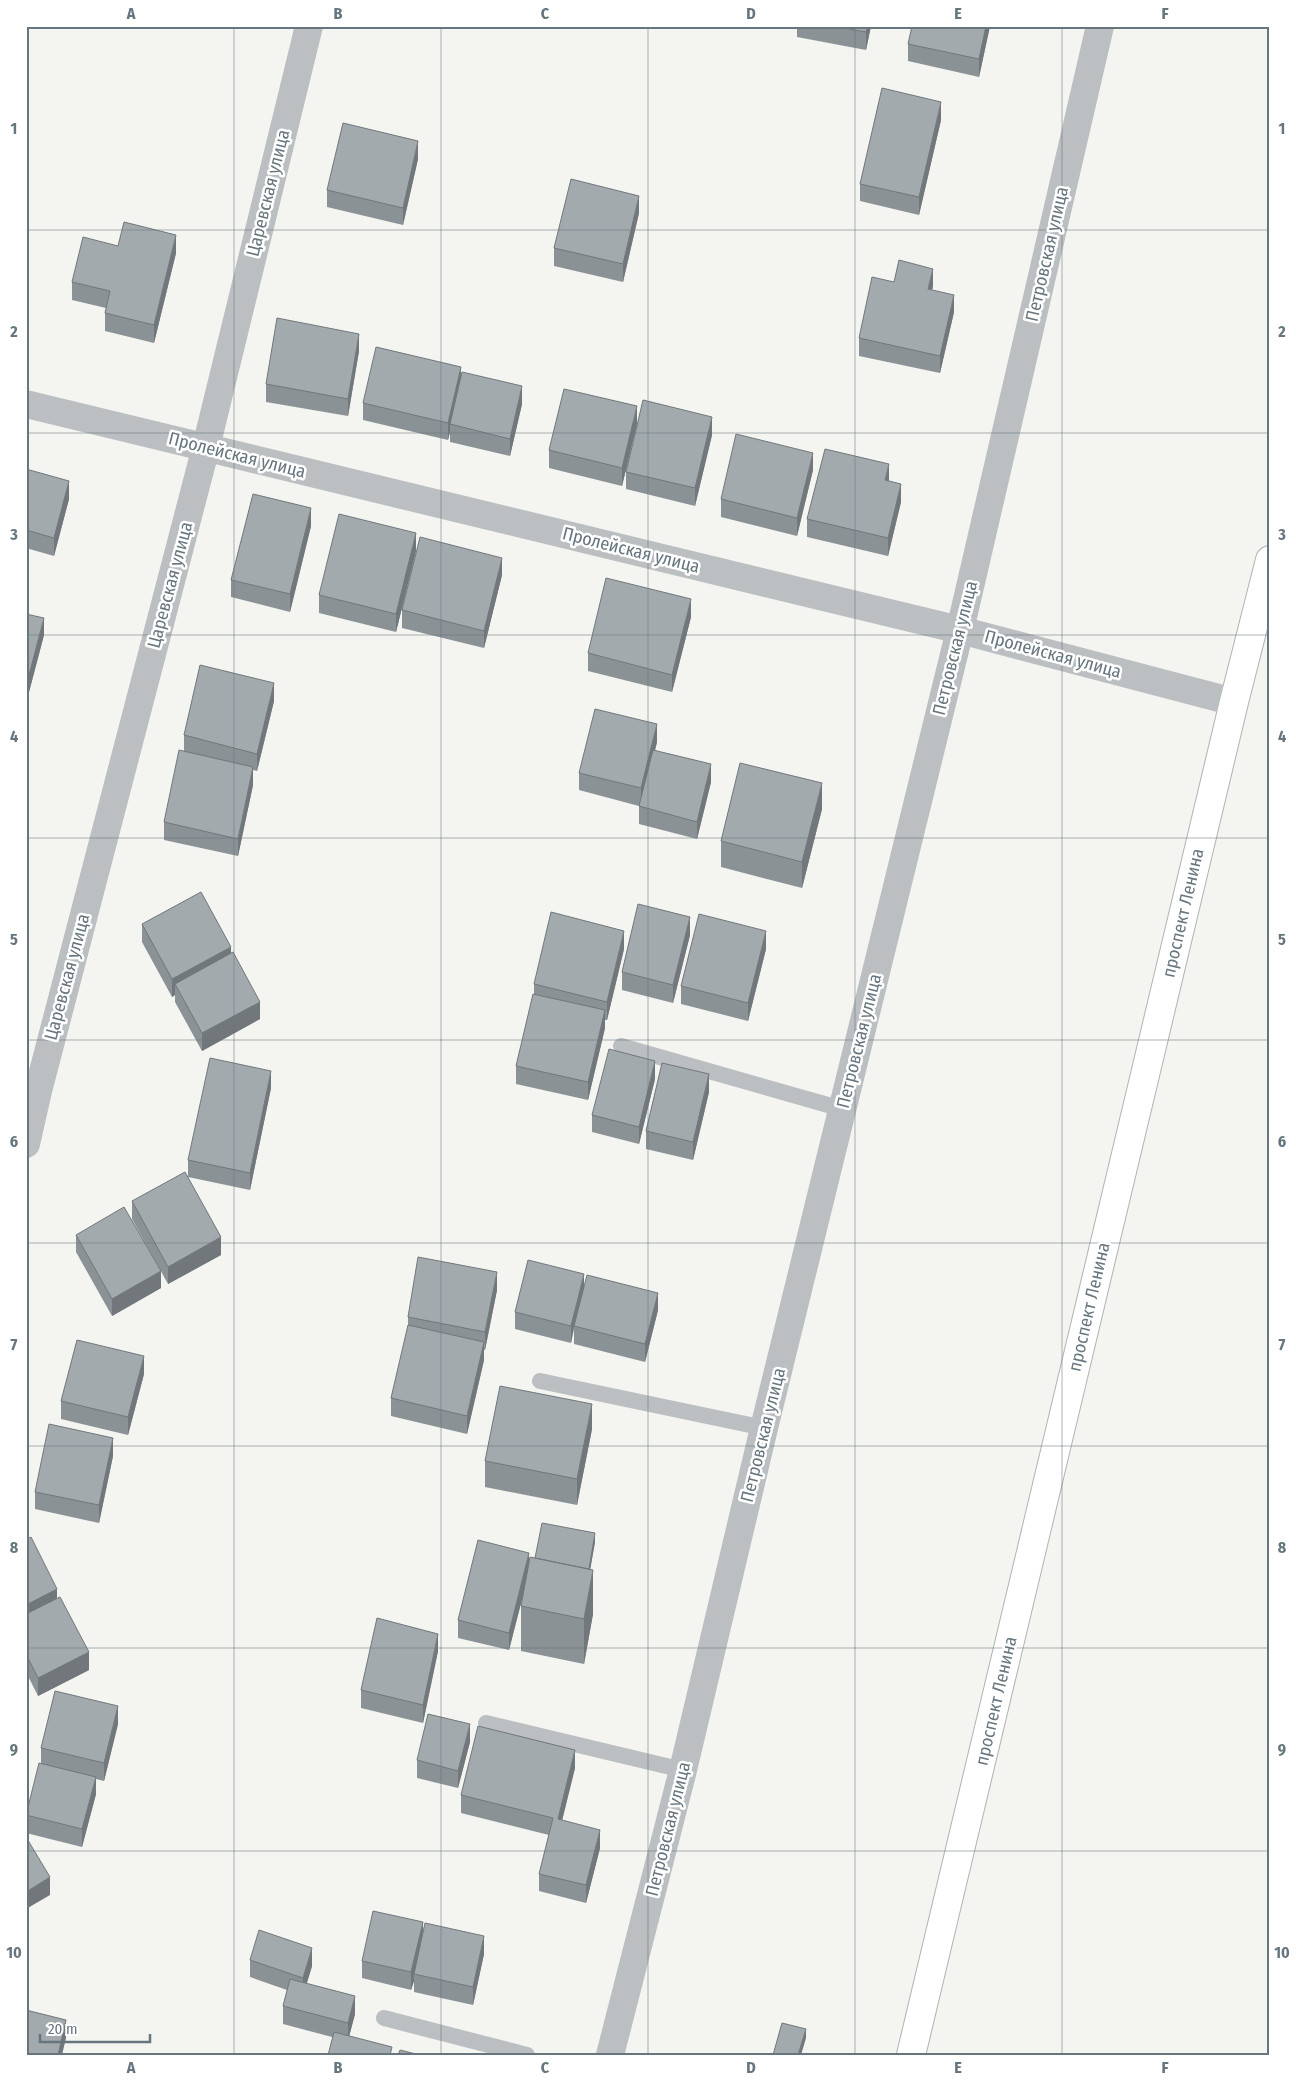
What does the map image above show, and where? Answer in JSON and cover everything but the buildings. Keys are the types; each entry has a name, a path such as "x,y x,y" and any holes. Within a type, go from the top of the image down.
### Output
{"main road":[{"name":"проспект Ленина","path":"911,2055 1234,702 1270,560"}],"street":[{"name":"Царевская улица","path":"26,1144 32,1090 206,447 309,26"},
{"name":"Петровская улица","path":"610,2055 683,1770 764,1428 960,630 1100,26"},
{"name":"Пролейская улица","path":"26,404 960,630 1234,702"}],"lane":[{"path":"621,1046 842,1109"},
{"path":"540,1382 764,1428"},
{"path":"486,1723 683,1770"},
{"path":"384,2018 527,2055"}]}
